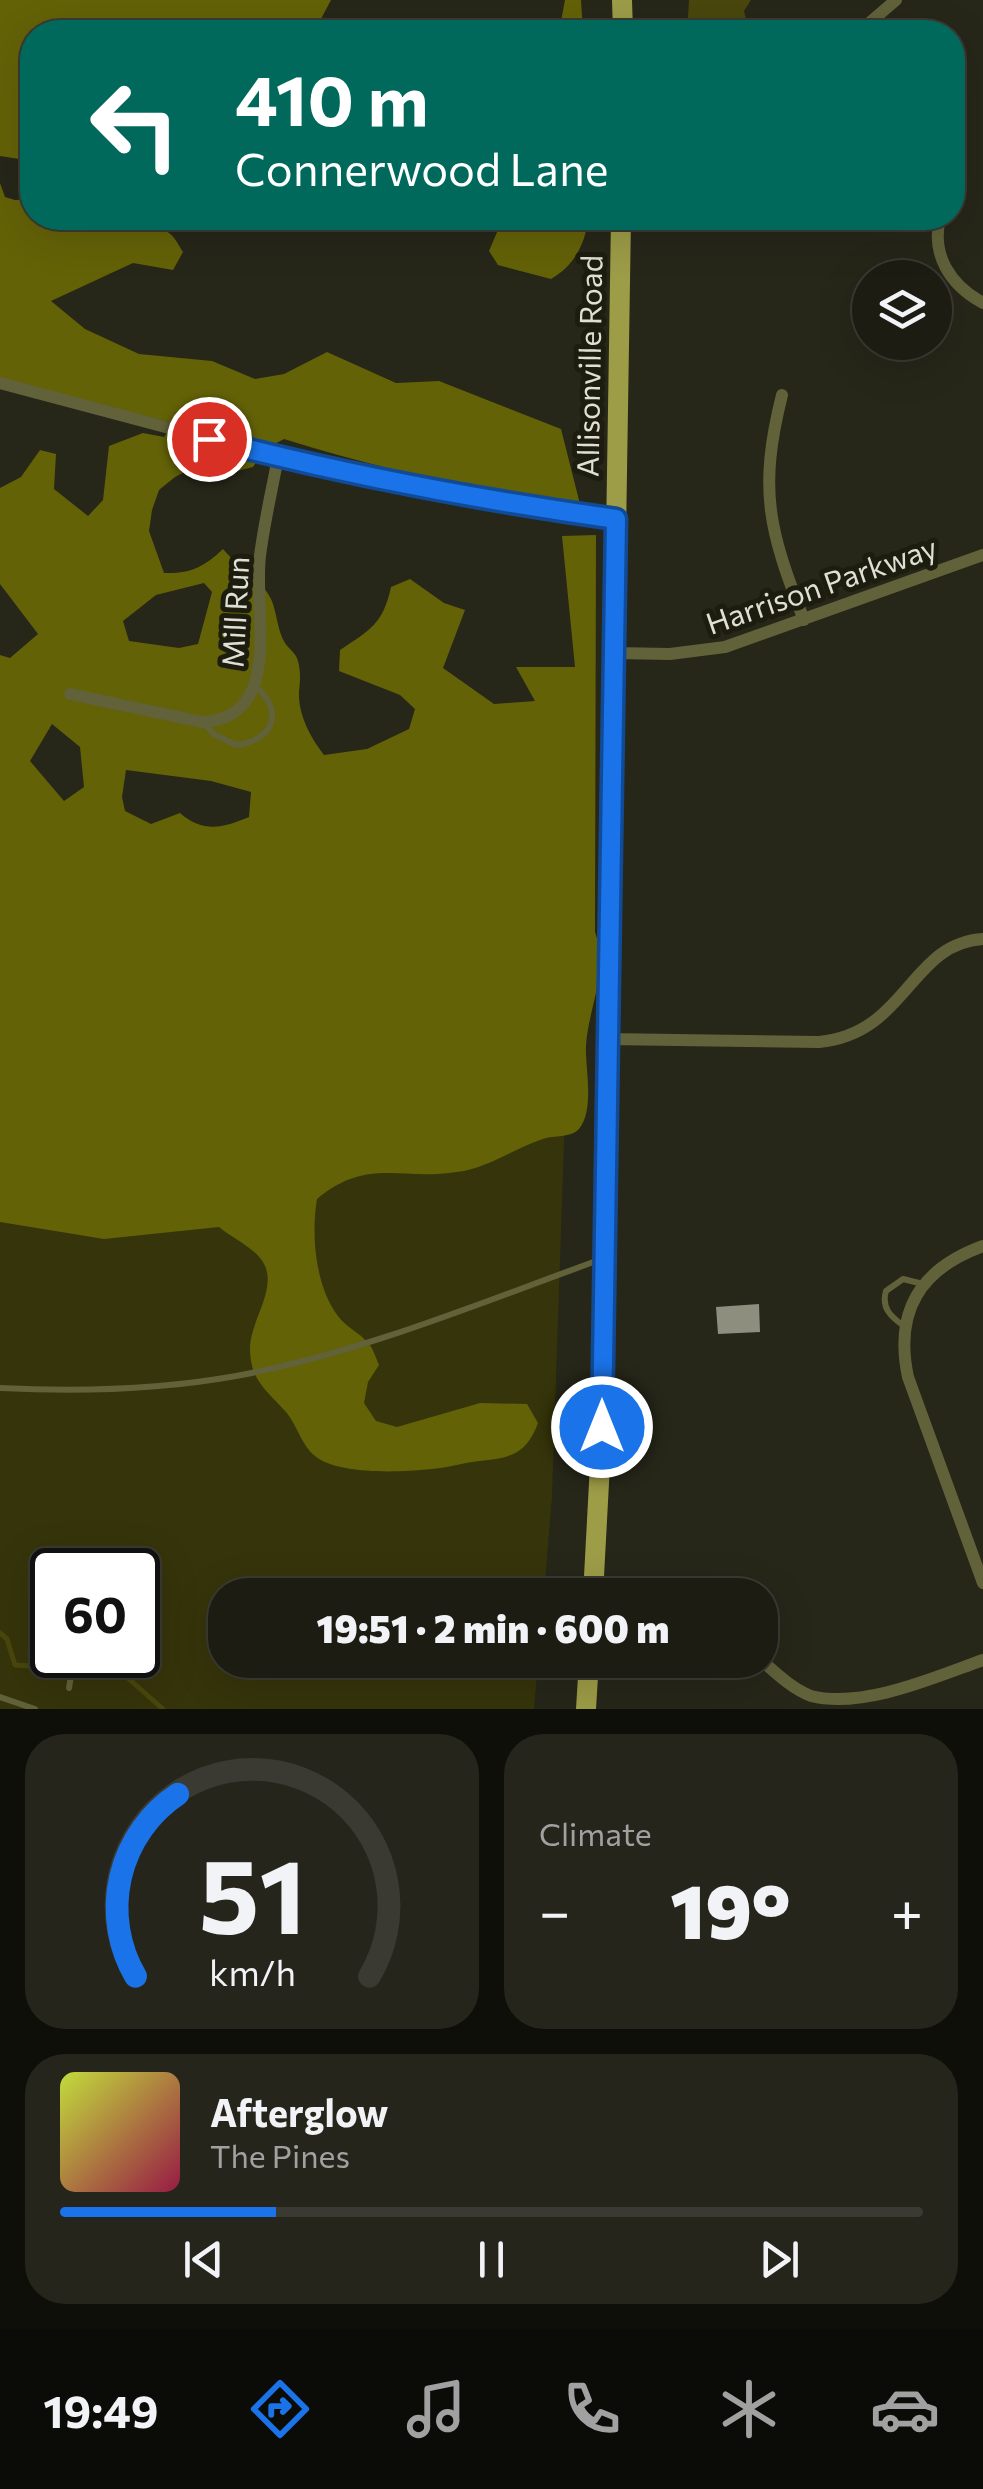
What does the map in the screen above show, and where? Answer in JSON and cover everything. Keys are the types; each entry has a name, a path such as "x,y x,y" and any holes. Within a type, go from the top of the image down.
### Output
{"main road":[{"name":"Allisonville Road","path":"593,1578 602,1427 621,230"},
{"path":"586,1709 588,1678"}],"street":[{"path":"873,20 896,0"},
{"path":"939,230 943,263 956,283 983,303"},
{"path":"0,383 278,457 557,512 616,519"},
{"path":"782,395 767,467 769,502 777,545 804,620"},
{"name":"Mill Run","path":"202,722 216,722 236,714 255,686 260,556 278,457"},
{"name":"Harrison Parkway","path":"614,653 712,650 983,555"},
{"path":"70,694 202,722"},
{"path":"607,1039 819,1042 852,1036 881,1017 937,956 960,942 983,940"},
{"path":"983,1246 953,1259 923,1284 904,1326 908,1377 983,1583"},
{"path":"778,1673 798,1690 838,1704 881,1697 983,1660"}],"lane":[{"path":"202,722 214,734 236,745 262,738 270,727 272,711 265,695 255,686"},
{"path":"0,1388 125,1389 254,1373 372,1341 604,1259"},
{"path":"904,1326 888,1312 884,1302 886,1291 902,1278 923,1284"},
{"path":"69,1688 71,1678"},
{"path":"0,1697 34,1709"}],"shaded area":[{"path":"0,0 331,0 320,20 20,20 20,159 0,156"},
{"path":"565,0 581,0 582,20 561,20"},
{"path":"689,0 751,0 744,11 746,20 688,20"},
{"path":"0,183 5,197 20,200 20,230 164,230 173,237 183,252 173,270 133,263 51,301 85,329 139,354 212,361 255,379 284,374 327,352 396,383 439,381 561,429 581,508 431,478 284,439 265,449 253,467 233,472 212,465 193,468 159,490 149,531 164,573 196,568 223,549 267,592 282,638 298,661 303,718 324,755 367,749 409,729 415,709 400,695 339,671 340,650 374,625 384,610 391,587 410,579 444,603 465,610 443,668 494,704 535,701 516,667 575,667 562,536 596,535 595,932 600,961 586,1045 588,1100 584,1121 572,1134 543,1139 468,1170 352,1178 317,1199 315,1213 315,1243 324,1290 338,1316 370,1345 379,1365 368,1382 364,1403 376,1421 397,1427 480,1403 527,1404 538,1423 524,1447 506,1457 443,1468 363,1470 327,1463 310,1452 290,1417 260,1384 253,1368 251,1338 267,1286 265,1266 251,1249 219,1227 104,1239 0,1222 0,655 10,658 38,634 0,584 0,488 21,477 40,450 56,454 54,489 88,516 103,500 109,446 143,433 164,437 173,423 0,379","holes":["204,583 212,592 198,644 179,648 129,641 123,621 156,595","52,724 80,747 84,787 64,801 30,761","126,770 211,781 251,792 249,817 213,827 197,824 180,813 151,824 125,811 122,797"]},
{"path":"498,230 586,230 577,253 551,279 498,265 489,251"},
{"path":"0,802 571,938 552,1497 545,1578 208,1578 208,1678 537,1678 534,1709 0,1709"}],"building":[{"path":"759,1304 760,1332 718,1334 716,1307"}],"waterway":[{"path":"0,1633 7,1639 15,1665 30,1666"},
{"path":"128,1678 163,1709"}],"route":[{"path":"209,439 278,457 557,512 616,519 602,1427"}]}
